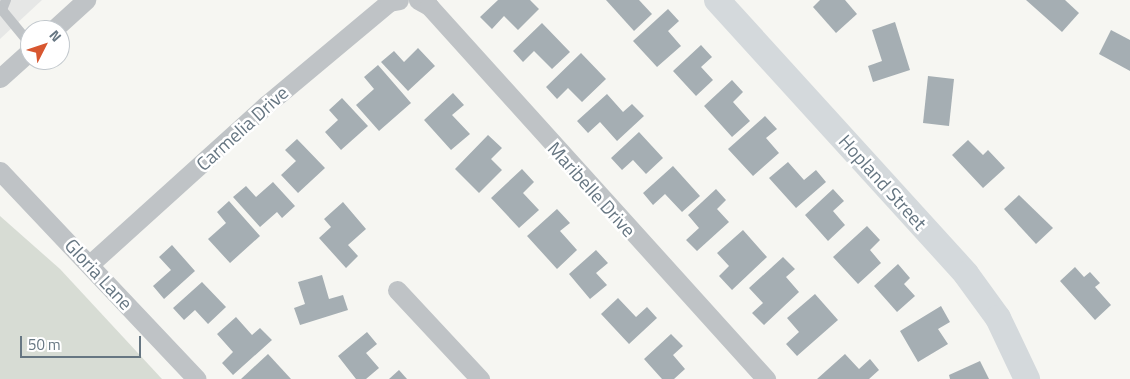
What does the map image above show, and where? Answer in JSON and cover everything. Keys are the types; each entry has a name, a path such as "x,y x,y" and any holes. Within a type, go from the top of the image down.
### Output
{"street":[{"path":"64,20 86,0"},
{"name":"Carmelia Drive","path":"90,264 266,105 389,2 399,0"},
{"name":"Maribelle Drive","path":"418,0 429,6 766,379"},
{"name":"Hopland Street","path":"717,0 966,274 998,318 1027,379"},
{"path":"0,78 20,60"},
{"name":"Gloria Lane","path":"0,171 197,379"},
{"path":"397,290 480,379"}],"lane":[{"path":"6,0 2,10 20,32"}],"shaded area":[{"path":"0,0 42,0 20,20 0,39"},
{"path":"0,216 60,269 162,379 0,379"}],"building":[{"path":"498,0 530,0 539,9 518,30 504,16 492,29 480,17"},
{"path":"606,0 639,0 652,14 634,31"},
{"path":"820,0 845,0 857,14 836,33 813,7"},
{"path":"1026,0 1065,0 1079,13 1062,32"},
{"path":"668,9 679,21 668,31 681,46 657,67 633,41"},
{"path":"895,22 910,70 873,82 868,66 882,61 872,30"},
{"path":"542,23 570,52 552,69 534,51 523,62 513,51"},
{"path":"1111,30 1130,40 1130,71 1099,54"},
{"path":"701,45 712,57 701,67 713,80 696,96 673,71"},
{"path":"418,48 435,66 408,91 381,62 394,51 404,62"},
{"path":"581,53 606,79 582,102 568,88 557,99 546,87"},
{"path":"378,65 411,103 379,131 356,105 374,89 364,77"},
{"path":"928,76 954,79 949,126 923,123"},
{"path":"732,80 743,92 733,102 750,121 732,137 704,106"},
{"path":"453,93 464,105 452,115 470,134 451,150 424,120"},
{"path":"607,94 623,112 632,104 644,116 617,141 600,122 588,133 577,121"},
{"path":"342,98 368,126 341,150 325,132 338,120 329,110"},
{"path":"765,116 777,129 766,138 779,153 753,176 728,149"},
{"path":"639,132 663,158 646,174 633,160 622,170 611,158"},
{"path":"488,135 502,148 491,159 502,170 479,193 455,169"},
{"path":"297,139 325,168 298,193 281,175 296,161 285,150"},
{"path":"968,140 983,155 988,150 1005,168 983,188 952,155"},
{"path":"788,162 804,180 816,170 826,182 796,208 769,178"},
{"path":"673,166 700,196 682,212 665,194 653,205 643,193"},
{"path":"522,169 534,182 523,193 539,210 519,228 491,198"},
{"path":"273,182 295,206 282,218 277,212 260,227 233,197 246,186 256,197"},
{"path":"716,189 726,200 717,209 729,222 697,251 686,240 699,228 688,215"},
{"path":"833,189 844,201 833,211 845,225 828,241 805,215"},
{"path":"1019,195 1053,228 1036,244 1004,209"},
{"path":"229,201 260,236 230,263 208,239 226,223 217,212"},
{"path":"343,202 366,229 348,245 358,256 346,268 319,238 331,227 324,219"},
{"path":"557,209 570,223 560,231 577,250 557,269 527,236"},
{"path":"867,226 880,240 870,250 881,263 858,284 833,257"},
{"path":"743,230 767,257 732,290 719,276 729,266 717,253"},
{"path":"172,245 195,271 164,299 153,286 171,270 159,257"},
{"path":"596,250 608,263 596,273 607,285 590,299 569,274"},
{"path":"783,257 795,269 786,277 799,292 764,325 752,313 763,303 749,288"},
{"path":"898,264 910,278 904,284 915,296 897,312 874,286"},
{"path":"1075,267 1084,277 1090,272 1100,283 1095,287 1111,305 1095,320 1060,281"},
{"path":"322,275 329,299 343,295 348,310 300,325 294,308 305,304 298,282"},
{"path":"202,282 226,307 208,324 195,310 184,320 173,308"},
{"path":"815,294 838,320 797,356 786,344 799,332 787,318"},
{"path":"618,298 636,317 647,307 657,318 629,344 601,314"},
{"path":"941,306 950,322 938,329 948,344 918,362 900,331"},
{"path":"236,317 252,335 260,328 272,340 233,375 222,363 233,352 217,334"},
{"path":"367,332 377,344 366,353 379,368 366,379 356,379 338,356"},
{"path":"671,334 683,346 673,355 685,369 674,379 662,379 644,359"},
{"path":"268,354 291,379 241,379"},
{"path":"845,354 859,369 870,359 879,370 869,379 817,379"},
{"path":"980,361 989,379 950,379 949,375"},
{"path":"399,370 407,379 389,379"}]}
